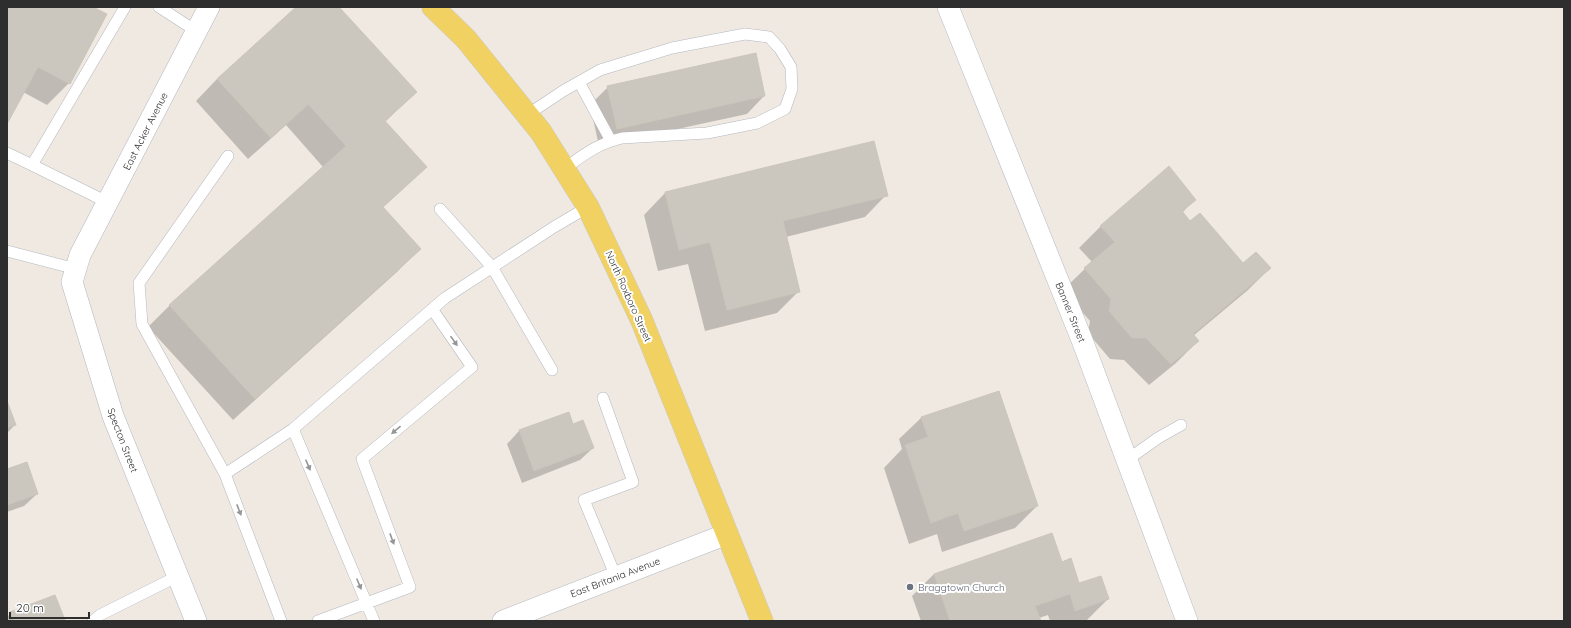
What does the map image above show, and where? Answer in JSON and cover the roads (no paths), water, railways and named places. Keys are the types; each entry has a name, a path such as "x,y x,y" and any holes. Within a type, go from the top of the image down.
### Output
{"main road":[{"name":"North Roxboro Street","path":"433,7 466,40 541,132 588,207 642,321 762,621"}],"street":[{"name":"East Acker Avenue","path":"78,262 107,202 209,7"},
{"name":"Banner Street","path":"948,7 1082,340 1186,621"},
{"name":"Specton Street","path":"78,262 72,282 113,416 196,621"},
{"name":"East Britania Avenue","path":"503,621 727,534"}],"lane":[{"path":"32,165 125,7"},
{"path":"159,7 196,31"},
{"path":"527,115 600,70 672,48 745,34 768,37 780,49 791,67 792,89 785,109 757,123 707,133 622,138 598,145 564,168"},
{"path":"579,82 611,141"},
{"path":"7,153 107,202"},
{"path":"228,156 139,283 142,324 225,474 282,621"},
{"path":"225,474 293,429 445,298 554,227 588,207"},
{"path":"440,209 492,267 552,370"},
{"path":"7,251 78,262"},
{"path":"318,621 410,587 362,459 472,367 432,309"},
{"path":"604,398 633,482 584,500 616,577"},
{"path":"1127,460 1158,438 1181,425"},
{"path":"293,429 374,621"},
{"path":"93,621 100,615 178,576"}],"place":[{"name":"Braggtown Church","path":"910,587"}]}
